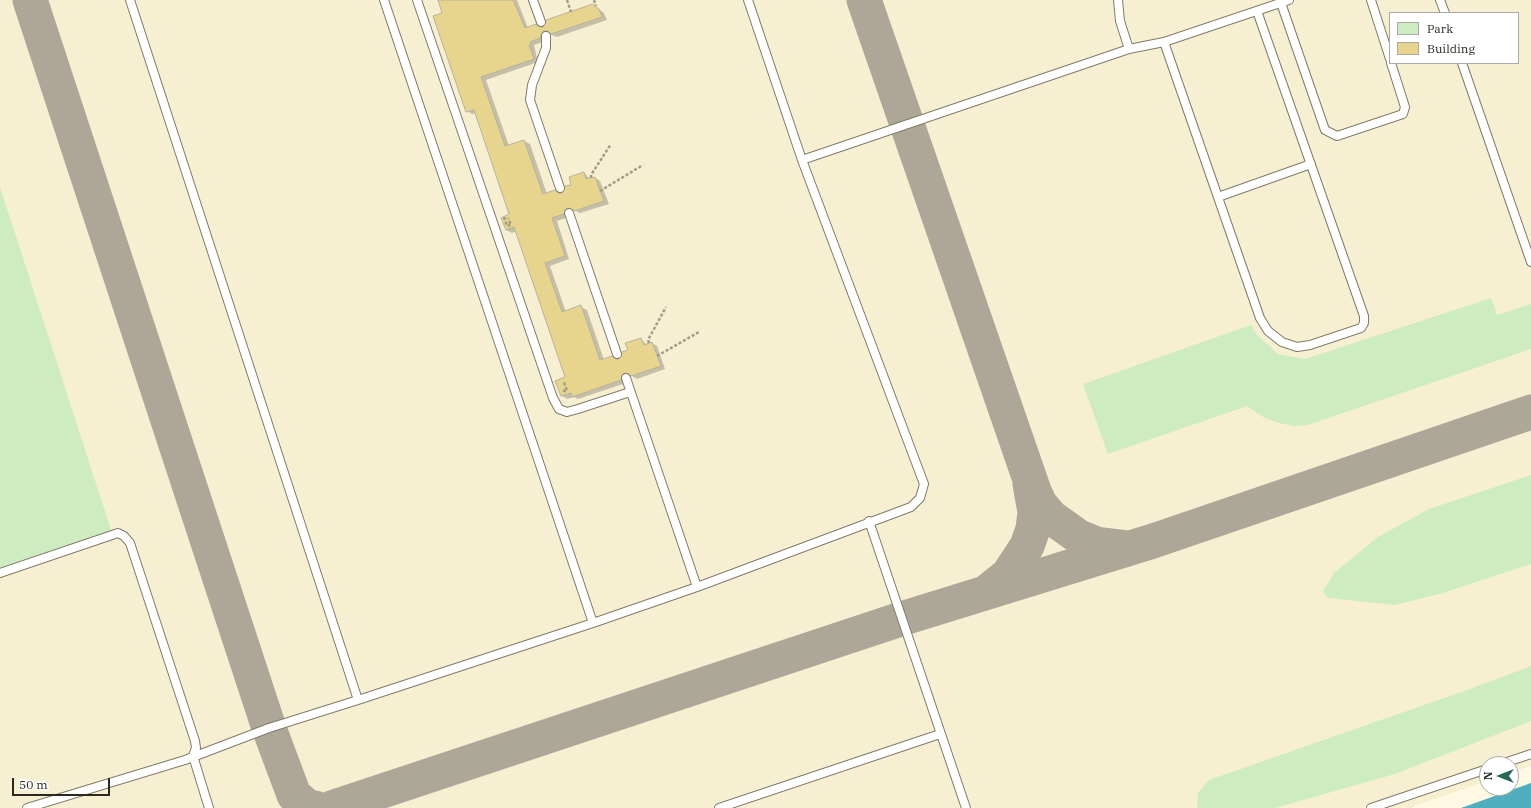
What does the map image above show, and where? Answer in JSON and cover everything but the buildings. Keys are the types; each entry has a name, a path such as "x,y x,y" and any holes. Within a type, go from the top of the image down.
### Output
{"lane":[{"path":"130,0 358,700"},
{"path":"384,0 594,624"},
{"path":"417,0 551,391 559,409 567,412 630,392"},
{"path":"533,0 541,22"},
{"path":"27,808 193,756 269,728 594,624 697,587 911,506 920,498 924,484 802,160 748,0"},
{"path":"1118,0 1120,21 1129,49"},
{"path":"802,160 1129,49 1164,42 1289,0"},
{"path":"1371,0 1389,56"},
{"path":"1440,0 1445,12"},
{"path":"1281,3 1325,130 1337,136 1403,114 1405,107 1391,64"},
{"path":"1164,42 1260,318 1268,331 1282,342 1296,347 1310,345 1362,328 1364,316 1257,11"},
{"path":"546,36 546,48 532,85 530,100 560,188"},
{"path":"1462,64 1531,262"},
{"path":"1218,196 1311,164"},
{"path":"569,213 617,354"},
{"path":"626,378 697,587"},
{"path":"869,521 966,808"},
{"path":"0,573 118,533 124,536 130,543 194,741 196,748 193,756 209,808"},
{"path":"719,808 940,734"},
{"path":"1519,758 1531,754"},
{"path":"1371,808 1479,772"}],"path":[{"path":"567,0 571,12"},
{"path":"594,0 596,6"},
{"path":"591,178 591,175 611,144"},
{"path":"600,191 643,165"},
{"path":"504,217 507,226 511,225 508,218"},
{"path":"649,344 648,340 666,307"},
{"path":"657,356 699,332"},
{"path":"561,386 563,393 567,391 564,382"}],"shaded area":[{"path":"0,0 1531,0 1531,766 1519,770 1519,756 1479,756 1479,784 1409,808 0,808"}],"green space":[{"path":"0,187 113,536 0,573"},
{"path":"1491,298 1497,315 1531,304 1531,349 1308,425 1294,426 1279,423 1265,418 1247,406 1108,454 1083,384 1251,325 1257,335 1278,354 1305,359"},
{"path":"1531,475 1531,564 1443,593 1395,605 1328,598 1323,591 1334,573 1378,537 1429,509"},
{"path":"1531,666 1531,721 1395,774 1275,808 1197,808 1198,793 1209,780 1467,690"}],"water":[{"path":"1531,766 1531,808 1409,808 1479,790 1479,796 1519,796 1519,779"}],"pier":[{"path":"1531,766 1531,783 1519,787 1519,770"},
{"path":"1479,784 1479,796 1495,796 1461,808 1409,808"}],"taxiway":[{"path":"30,0 269,728 294,795 308,807 315,808"},
{"path":"864,0 1034,491 1040,504 1051,517 1079,537 1096,544 1129,548"},
{"path":"331,808 901,619 1153,541 1531,412"},
{"path":"988,591 1008,575 1027,546 1033,529 1035,512 1030,484"}]}
